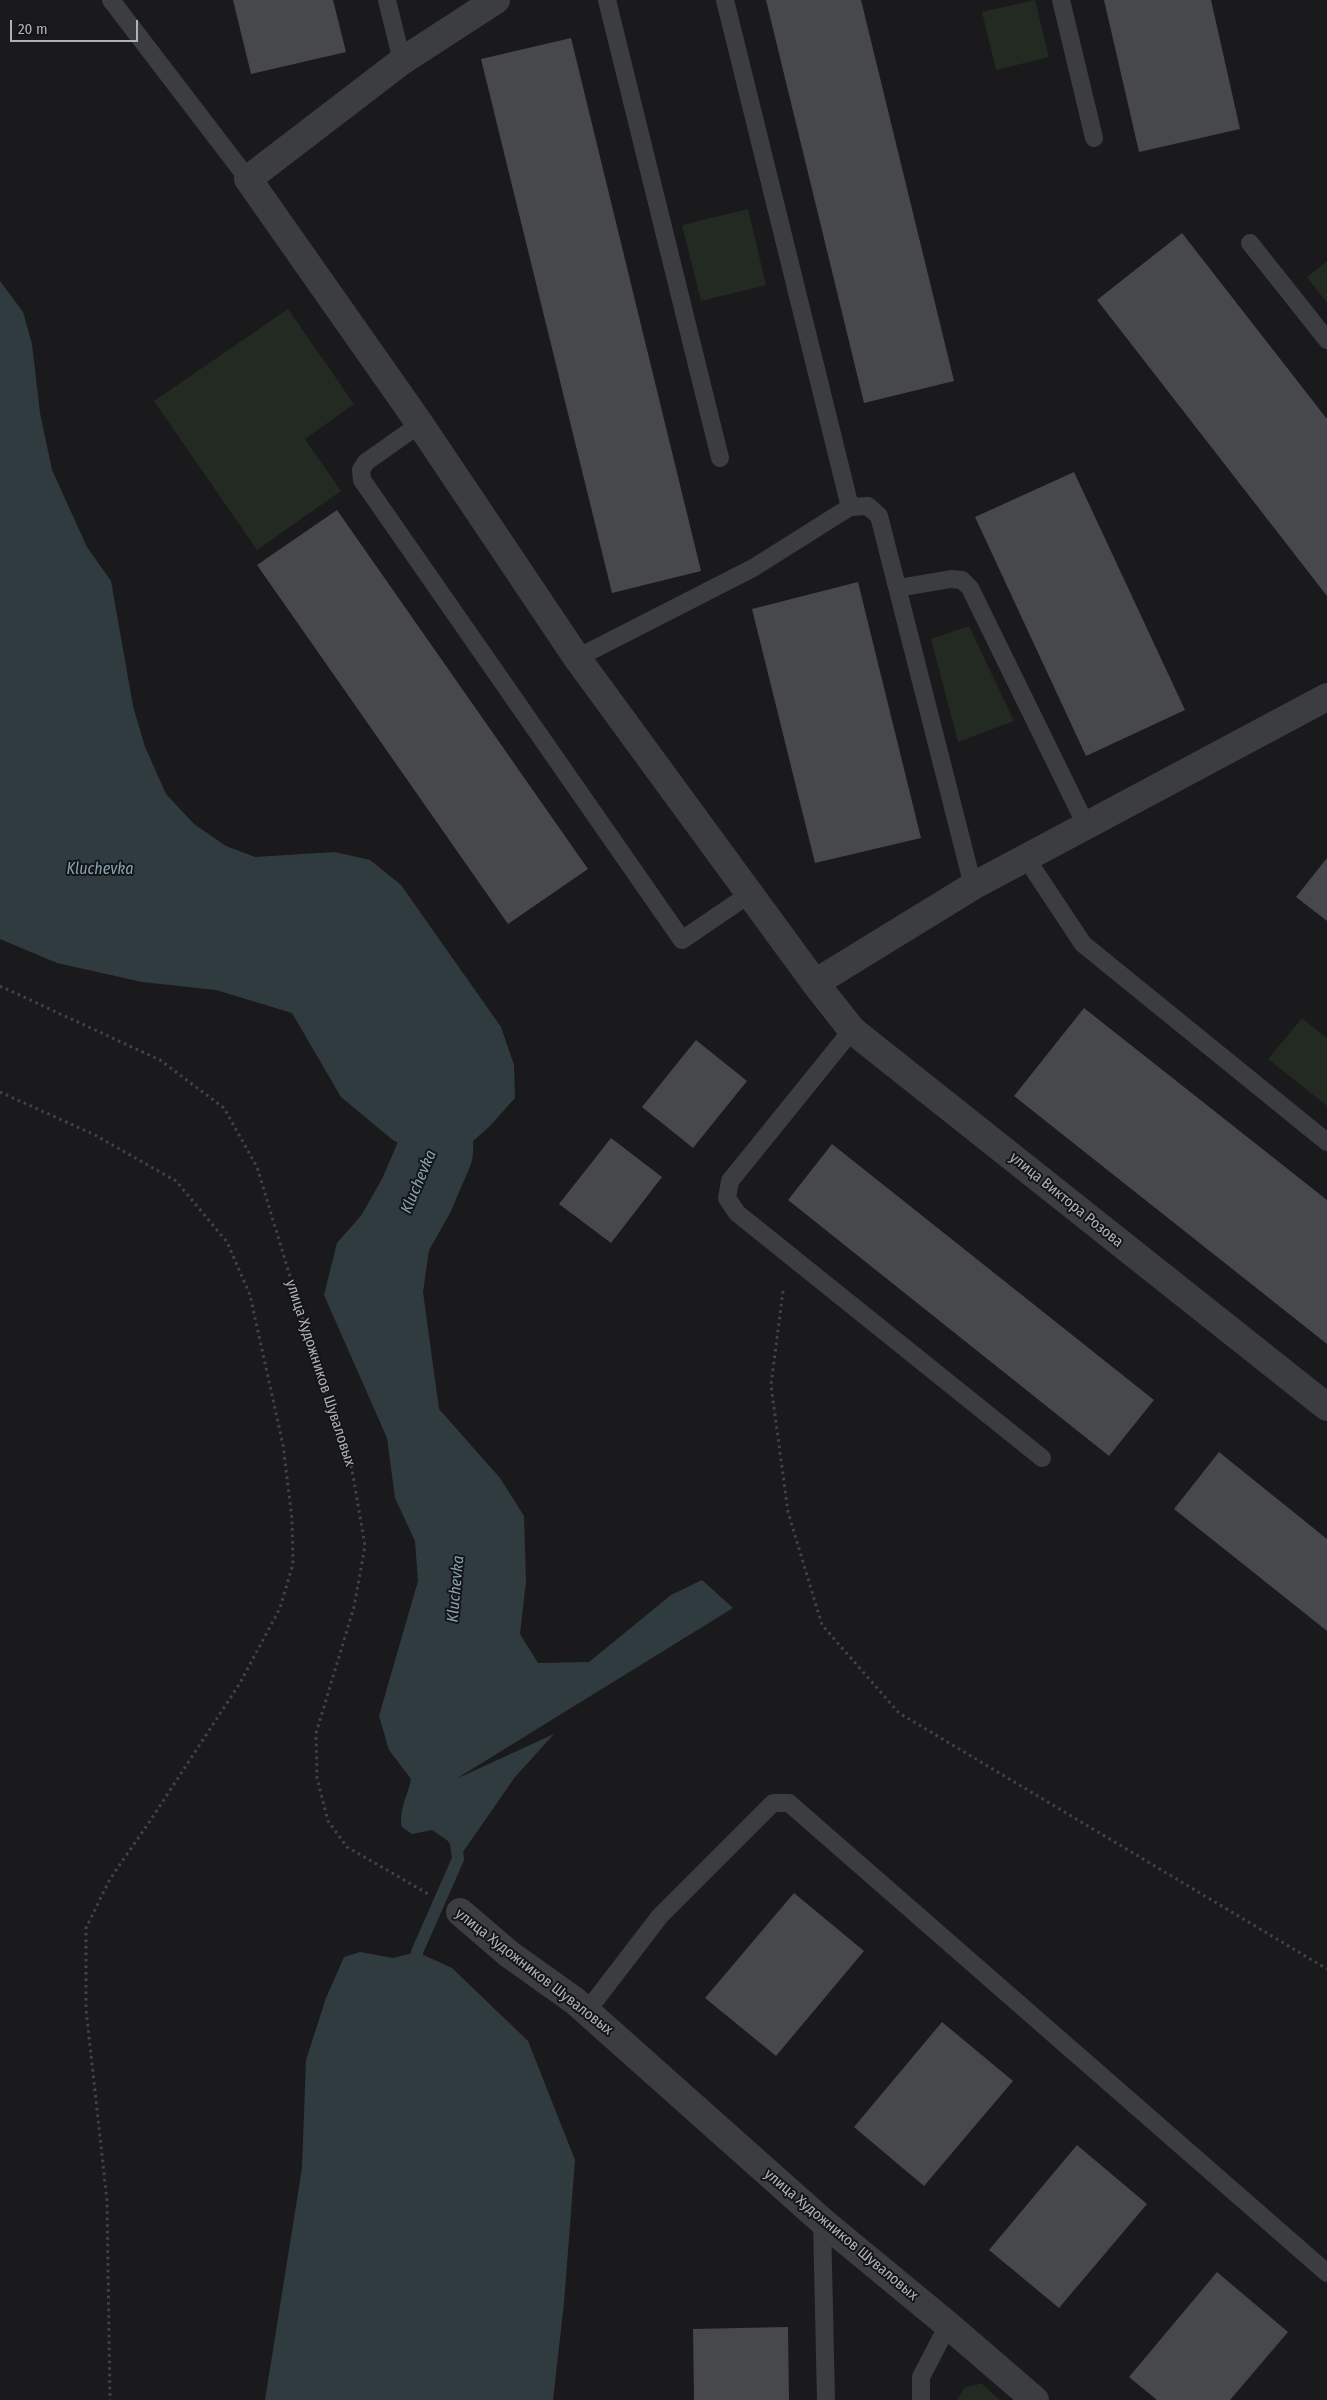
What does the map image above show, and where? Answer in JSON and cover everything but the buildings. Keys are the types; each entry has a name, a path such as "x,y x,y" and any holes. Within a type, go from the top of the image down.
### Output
{"street":[{"path":"248,179 402,62 496,0"},
{"name":"улица Виктора Розова","path":"248,179 420,424 576,658 751,893 815,983 852,1030 1327,1407"},
{"path":"815,983 973,886 1327,697"},
{"name":"улица Художников Шуваловых","path":"460,1912 509,1954 587,2011 822,2221 948,2325 1034,2400"}],"lane":[{"path":"111,0 248,179"},
{"path":"387,0 402,62"},
{"path":"608,0 720,458"},
{"path":"725,0 850,507"},
{"path":"1060,0 1094,138"},
{"path":"1250,243 1327,340"},
{"path":"420,424 366,462 361,470 362,480 682,940 751,893"},
{"path":"576,658 753,568 850,507 868,506 879,516 973,886"},
{"path":"898,588 951,579 962,580 970,588 1086,825"},
{"path":"1026,858 1083,944 1327,1142"},
{"path":"852,1030 730,1181 727,1198 737,1213 1042,1458"},
{"path":"587,2011 660,1916 773,1803 789,1803 1327,2273"},
{"path":"822,2221 826,2400"},
{"path":"922,2400 921,2376 948,2325"}],"path":[{"name":"улица Художников Шуваловых","path":"0,986 160,1060 224,1108 257,1167 318,1369 350,1458 365,1546 354,1607 316,1733 317,1778 328,1822 347,1847 377,1866 460,1912"},
{"path":"0,1092 95,1135 176,1181 227,1242 250,1295 283,1444 292,1519 292,1564 280,1608 240,1683 110,1879 86,1928 86,2009 107,2201 110,2400"},
{"path":"788,1254 771,1386 788,1512 822,1625 899,1713 1327,1969"}],"shaded area":[{"path":"1035,0 1049,57 996,70 982,12"},
{"path":"748,209 766,285 701,301 682,225"},
{"path":"1327,261 1327,303 1307,277"},
{"path":"288,309 354,404 305,439 341,491 257,550 154,401"},
{"path":"969,626 1014,721 958,742 931,639"},
{"path":"1302,1018 1327,1038 1327,1106 1268,1059"},
{"path":"981,2383 1000,2400 957,2400 964,2388"}],"water":[{"name":"Kluchevka","path":"0,281 23,312 32,344 40,413 52,470 87,547 111,581 133,706 145,747 166,794 194,824 226,846 255,857 335,852 370,860 401,885 501,1027 514,1065 515,1098 489,1127 465,1148 435,1152 394,1141 341,1097 292,1013 216,990 142,982 57,963 0,939"},
{"name":"Kluchevka","path":"416,1196 429,1209 431,1236 423,1292 439,1409 500,1478 524,1516 526,1581 520,1634 538,1663 589,1662 671,1595 702,1580 733,1608 456,1779 554,1734 515,1777 458,1859 448,1841 432,1830 412,1834 402,1827 402,1809 411,1779 389,1750 379,1716 418,1581 415,1541 395,1498 387,1438 324,1295 337,1243 366,1210 390,1197"},
{"path":"360,1952 393,1958 417,1952 452,1968 528,2041 575,2160 564,2303 553,2400 265,2400 302,2168 306,2060 326,1998 344,1957"}],"waterway":[{"name":"Kluchevka","path":"372,1291 372,1274 416,1196 435,1152 436,1103 412,1051"},
{"path":"417,1968 417,1952 458,1859 456,1843"}]}
